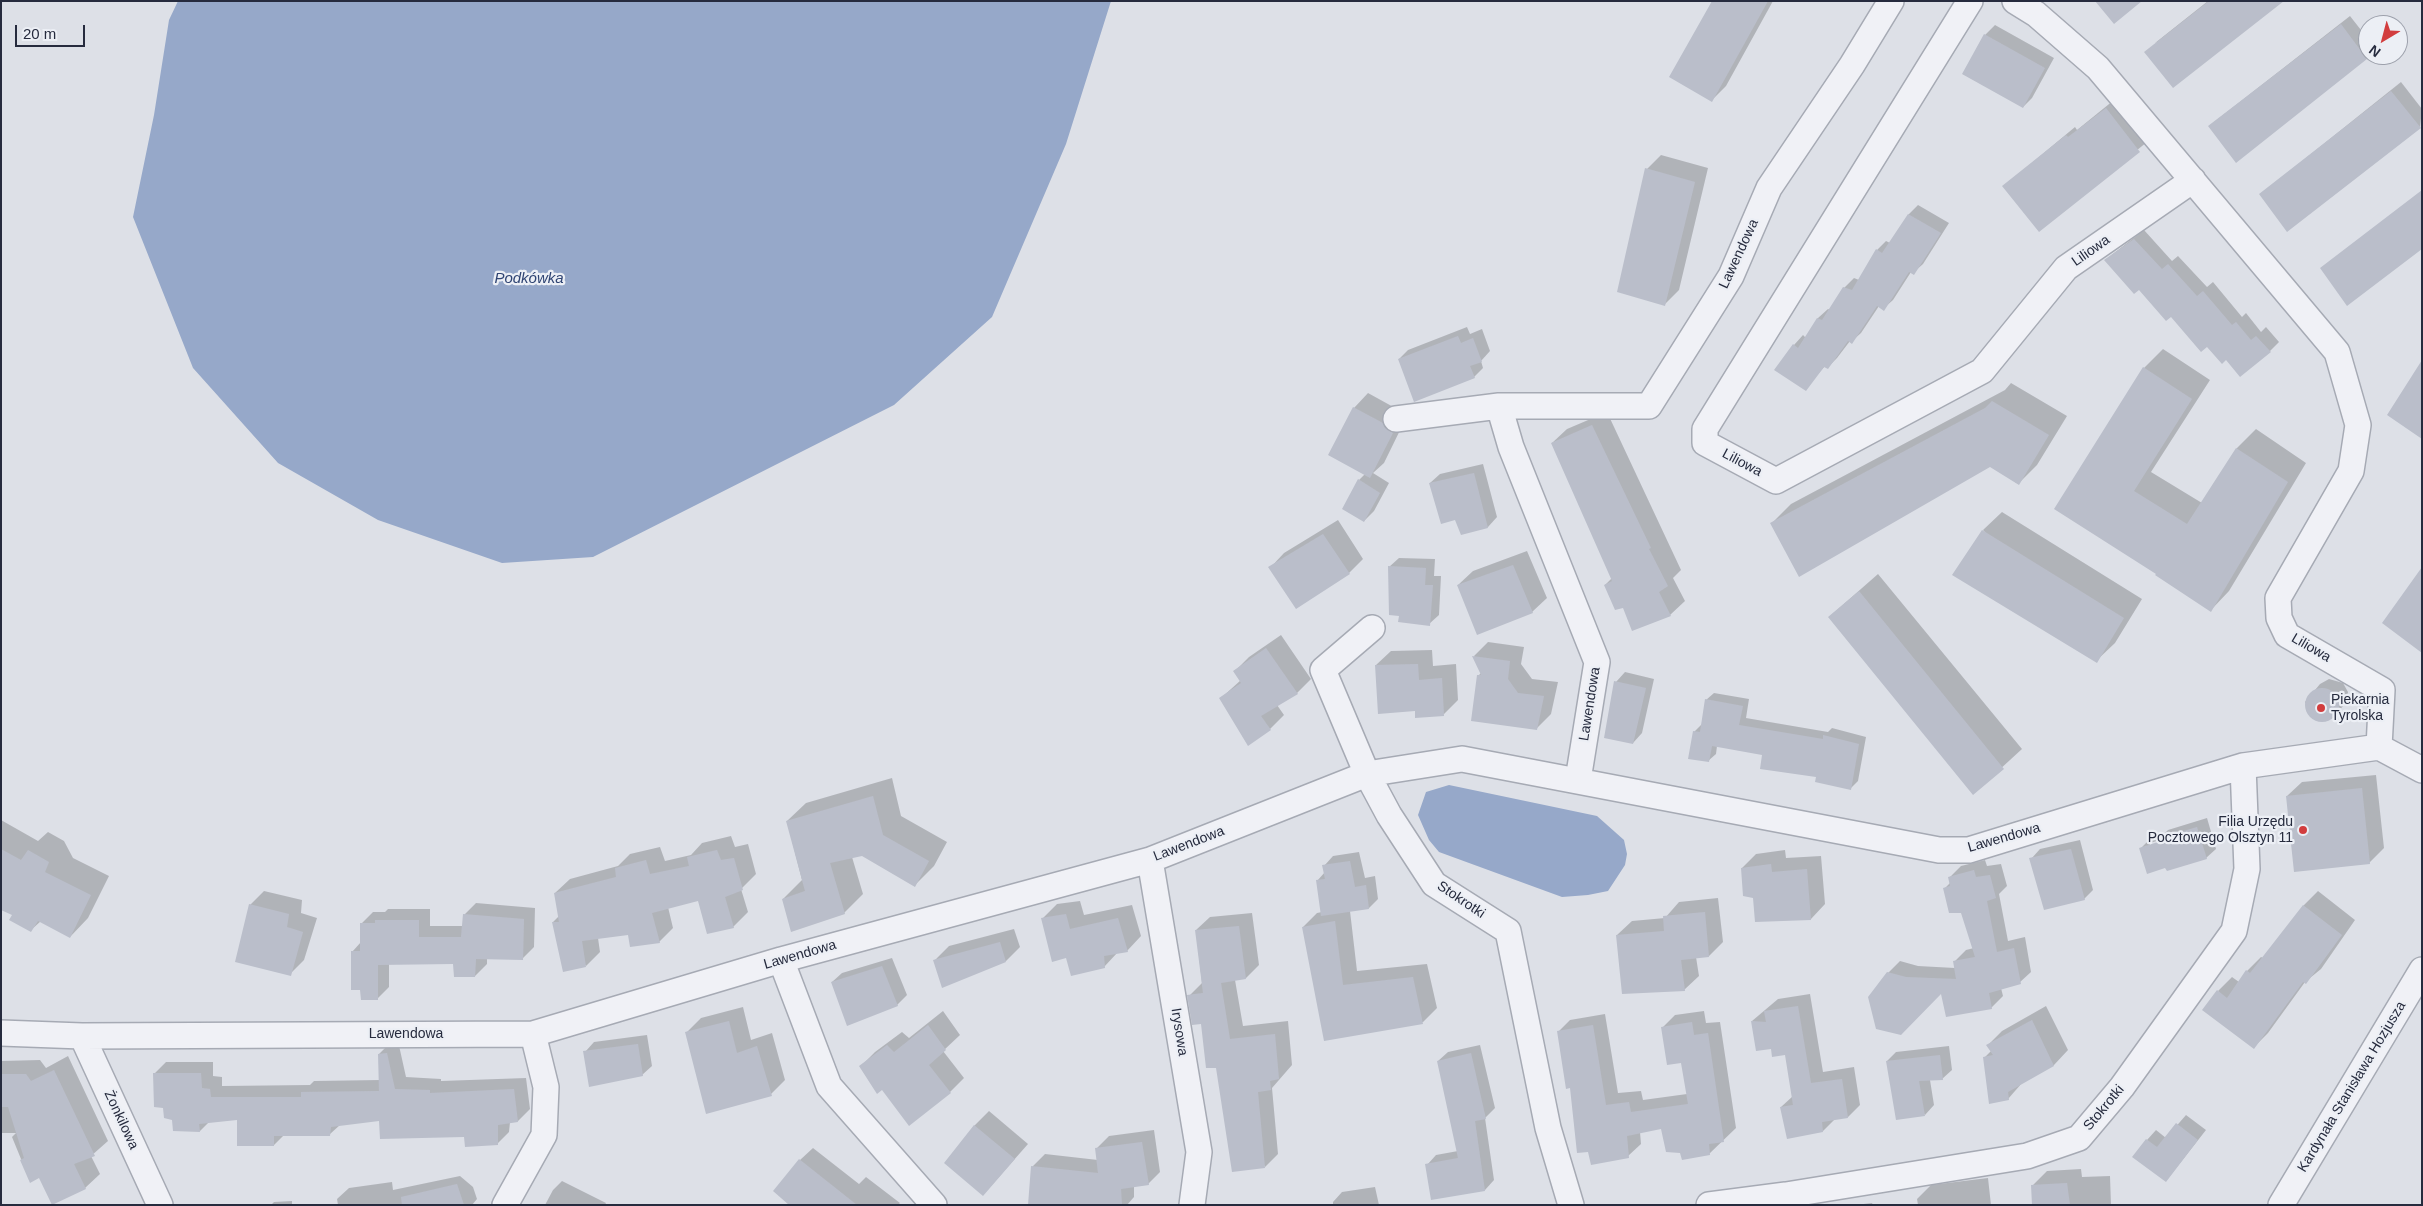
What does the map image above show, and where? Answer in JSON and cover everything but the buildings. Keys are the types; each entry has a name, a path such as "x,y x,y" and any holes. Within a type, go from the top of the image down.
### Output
{"street":[{"name":"Lawendowa","path":"1396,419 1500,406 1649,406 1731,276 1769,188 1852,65 1891,1"},
{"name":"Liliowa","path":"1970,1 1705,429 1705,443 1776,481 1982,371 2066,268 2193,180"},
{"name":"Liliowa","path":"2015,1 2036,14 2098,68 2337,352 2358,425 2351,471 2278,598 2279,618 2287,636 2382,690 2379,747"},
{"name":"Lawendowa","path":"1500,406 1511,447 1597,662 1578,780"},
{"name":"Stokrotki","path":"1372,628 1323,670 1367,774 1389,816 1434,884 1508,931 1548,1128 1571,1205"},
{"name":"Lawendowa","path":"1,1034 82,1036 533,1034 781,960 1150,860 1367,774 1462,759 1578,780 1920,848 1969,850 2243,766 2379,747"},
{"path":"2379,747 2422,770"},
{"name":"Stokrotki","path":"1709,1205 1786,1195 2026,1156 2079,1138 2122,1087 2234,931 2247,868 2243,766"},
{"name":"Irysowa","path":"1150,860 1199,1152 1192,1205"},
{"path":"781,960 830,1086 934,1205"},
{"name":"Kardynała Stanisława Hozjusza","path":"2281,1205 2422,970"},
{"path":"504,1205 544,1135 546,1087 533,1034"},
{"name":"Żonkilowa","path":"82,1036 160,1205"}],"water":[{"name":"Podkówka","path":"178,1 1111,1 1066,144 992,317 894,405 593,557 502,563 378,520 278,463 193,368 133,217 154,115 169,20"},
{"path":"1449,785 1597,816 1624,840 1627,854 1625,865 1608,891 1562,897 1439,852 1429,840 1418,815 1426,792"}],"place":[{"name":"Piekarnia Tyrolska","path":"2321,708"},
{"name":"Filia Urzędu Pocztowego Olsztyn 11","path":"2303,830"}]}
